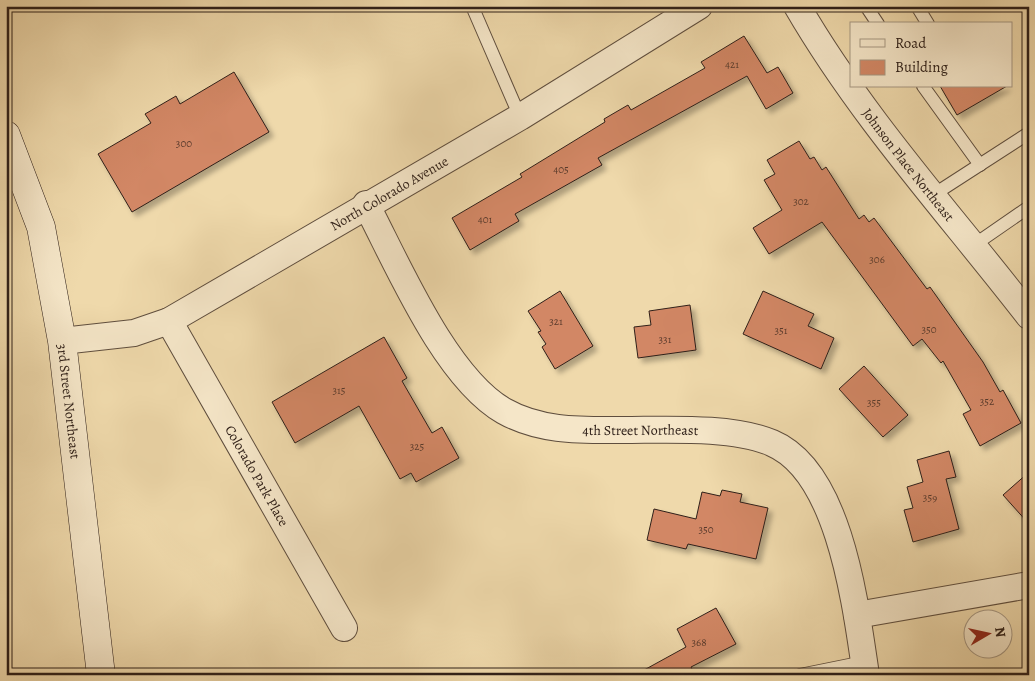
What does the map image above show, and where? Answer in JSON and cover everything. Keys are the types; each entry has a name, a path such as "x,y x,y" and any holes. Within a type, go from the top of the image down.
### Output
{"main road":[{"name":"3rd Street Northeast","path":"6,135 41,228 62,342 101,675"}],"street":[{"name":"North Colorado Avenue","path":"62,342 134,333 169,321 366,204 520,117 699,6"},
{"name":"Johnson Place Northeast","path":"797,6 819,44 850,87"},
{"name":"Johnson Place Northeast","path":"850,88 874,121 1029,316"},
{"name":"4th Street Northeast","path":"366,204 432,327 459,371 485,398 505,412 538,424 566,430 708,430 734,434 772,443 795,459 813,479 830,510 857,615 865,668"},
{"name":"Colorado Park Place","path":"169,321 344,628"},
{"path":"857,615 1029,586"}],"lane":[{"path":"472,6 520,117"},
{"path":"866,6 877,22"},
{"path":"917,6 927,22"},
{"path":"925,88 980,165"},
{"path":"933,195 1029,132"},
{"path":"974,245 1029,207"},
{"path":"800,675 865,668"}],"building":[{"path":"744,36 767,73 778,67 793,93 766,109 747,76 598,158 602,165 515,214 519,221 470,250 452,218 522,177 520,174 605,122 604,119 628,105 631,110 705,68 701,62"},
{"path":"234,72 269,132 132,212 98,154 151,123 145,114 176,96 180,104"},
{"path":"941,88 1004,88 957,115"},
{"path":"799,141 810,159 814,157 822,170 826,167 859,219 864,215 869,222 874,218 927,289 930,287 983,362 1000,392 1003,390 1021,423 980,446 963,414 971,410 943,361 941,363 922,339 913,346 822,222 769,254 753,228 782,210 764,180 775,174 767,160"},
{"path":"560,291 593,346 555,369 542,347 546,344 538,332 541,331 528,311"},
{"path":"763,291 814,314 808,326 834,338 821,369 743,334"},
{"path":"690,305 696,350 638,358 634,327 651,325 649,311"},
{"path":"384,337 407,378 402,381 432,433 442,427 459,458 416,482 411,473 400,479 359,406 295,443 272,402"},
{"path":"864,366 908,415 883,437 839,389"},
{"path":"949,451 956,477 946,479 959,529 913,542 904,510 913,508 907,487 923,482 917,460"},
{"path":"1029,472 1029,524 1003,495"},
{"path":"722,490 742,494 740,502 768,508 756,559 688,544 686,549 647,540 654,509 696,519 702,492 720,496"},
{"path":"716,608 736,644 691,667 695,675 635,675 686,647 677,629"}]}
